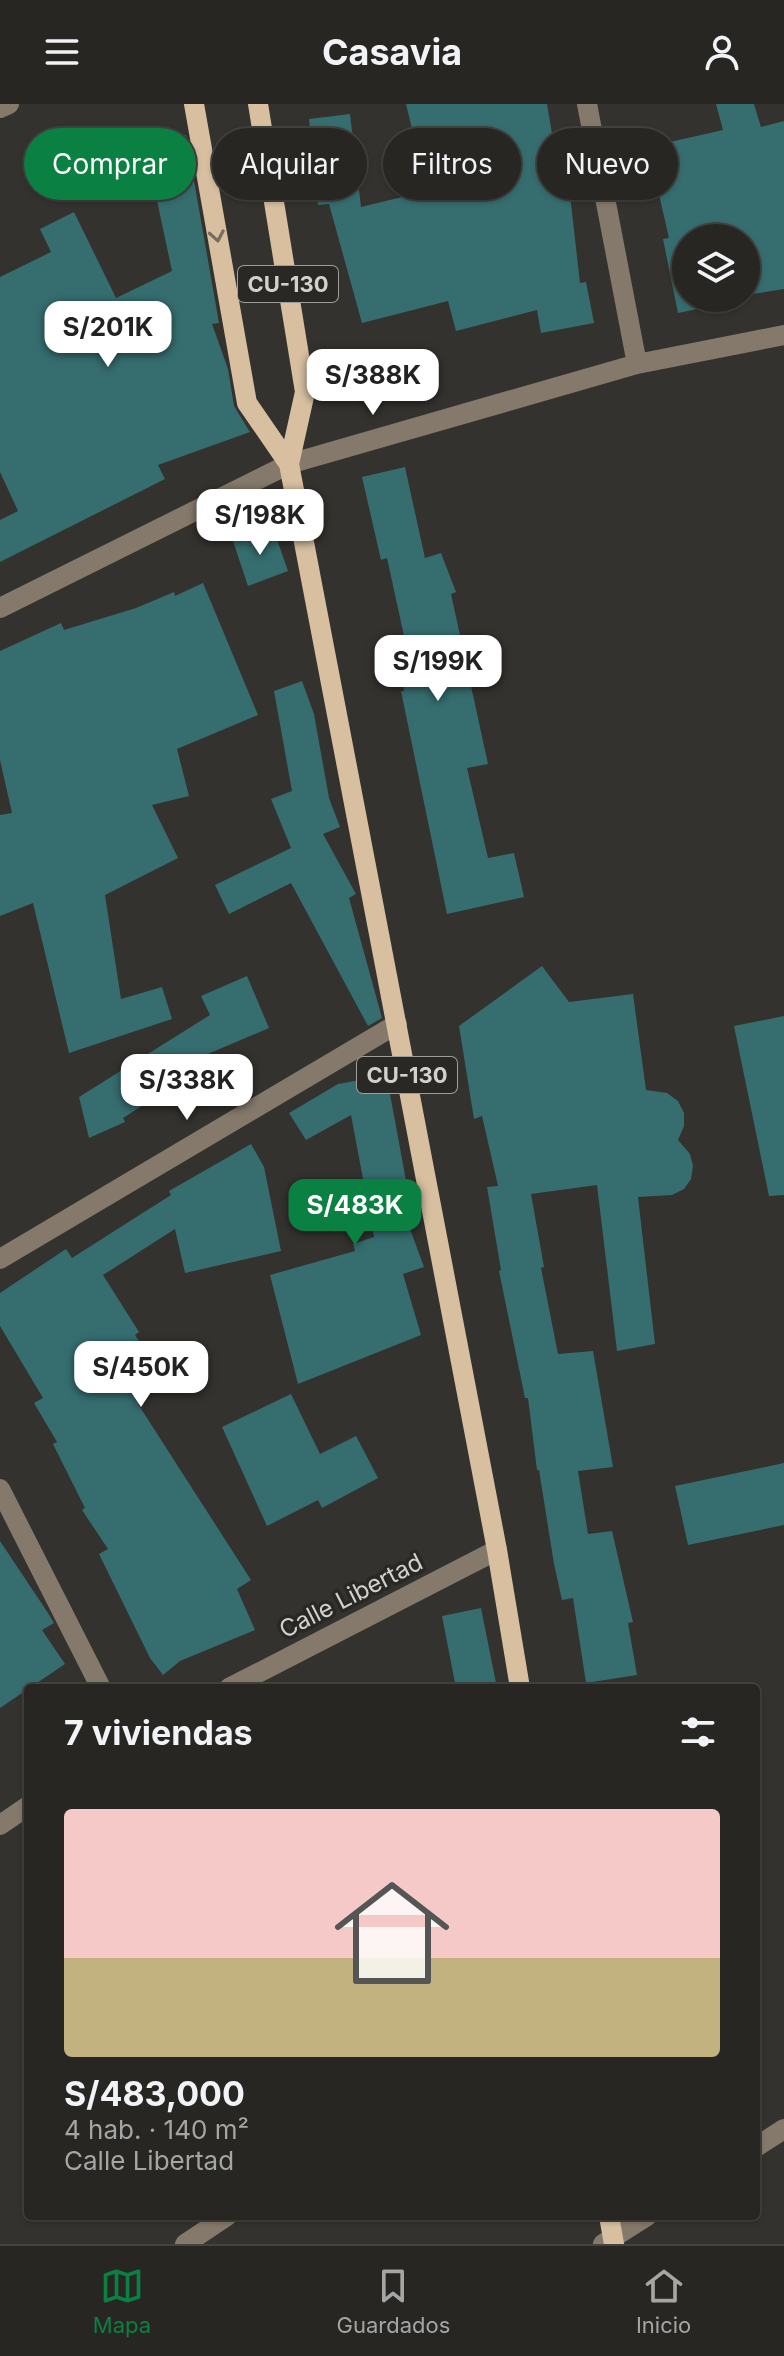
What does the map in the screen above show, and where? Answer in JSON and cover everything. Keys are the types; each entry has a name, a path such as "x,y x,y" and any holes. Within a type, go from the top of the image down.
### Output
{"main road":[{"name":"CU-130","path":"194,104 247,403 289,464"},
{"name":"CU-130","path":"258,104 305,392 289,464 497,1550 519,1684"},
{"path":"609,2220 610,2242"}],"street":[{"path":"0,108 9,104"},
{"path":"587,104 637,364"},
{"path":"0,608 289,464 637,364 784,335"},
{"path":"0,1259 397,1024"},
{"path":"0,1489 99,1684"},
{"name":"Calle Libertad","path":"237,1684 497,1550"},
{"path":"0,1825 24,1809"},
{"path":"760,2144 784,2129"},
{"path":"185,2244 221,2220"},
{"path":"610,2242 641,2220"}],"building":[{"path":"406,104 547,104 551,128 537,128 537,200 571,200 580,283 586,282 594,323 541,333 537,310 456,331 448,301 362,323 329,204 318,205 317,200 360,200 361,207 390,200 521,200 521,128 412,128"},
{"path":"716,104 754,104 761,127 784,121 784,289 760,293 760,224 672,224 672,283 663,239 669,238 660,200 678,200 678,140 723,130"},
{"path":"350,114 352,128 310,128 309,119"},
{"path":"196,192 219,323 212,324 228,369 234,406 250,432 158,465 165,479 0,562 0,520 18,511 0,472 0,277 51,252 40,229 74,212 116,298 172,271 157,200 196,200"},
{"path":"405,467 425,558 441,553 456,592 451,594 488,764 467,768 488,858 514,853 524,897 447,914 401,691 404,691 397,647 406,645 387,558 381,560 362,477"},
{"path":"273,528 288,571 248,586 233,541"},
{"path":"203,583 258,715 177,749 189,796 152,805 178,858 105,895 121,999 162,987 172,1019 69,1053 33,903 0,916 0,815 12,813 0,760 0,651 61,623 64,630 136,608 174,592 175,596"},
{"path":"302,681 314,714 329,798 340,827 323,834 356,894 349,898 382,1018 368,1026 291,883 229,914 215,885 291,848 271,799 292,791 274,691"},
{"path":"542,966 569,1002 633,994 646,1090 667,1093 678,1101 684,1113 684,1126 678,1140 690,1154 693,1166 691,1179 684,1189 672,1195 638,1197 655,1344 617,1351 597,1185 531,1194 544,1267 541,1268 558,1354 593,1351 613,1467 578,1471 588,1534 612,1531 633,1622 628,1623 637,1675 586,1683 573,1598 562,1600 554,1564 528,1398 525,1398 499,1271 487,1187 498,1186 482,1116 474,1119 459,1026"},
{"path":"247,976 269,1028 201,1057 205,1066 123,1118 125,1122 89,1138 79,1097 210,1015 201,996"},
{"path":"784,1016 784,1195 769,1196 734,1026"},
{"path":"393,1074 396,1091 390,1094 409,1197 399,1199 424,1267 403,1274 421,1335 298,1384 270,1275 355,1251 353,1244 374,1237 351,1115 306,1140 289,1113 338,1084"},
{"path":"251,1144 264,1167 281,1251 185,1273 175,1229 103,1275 139,1332 135,1335 149,1356 123,1372 141,1402 138,1404 251,1580 237,1589 255,1630 180,1661 163,1675 150,1658 99,1554 108,1549 82,1510 85,1508 53,1444 57,1442 34,1403 43,1398 0,1326 0,1293 66,1249 72,1258 171,1195 169,1191"},
{"path":"291,1394 320,1454 356,1436 378,1478 322,1508 318,1500 267,1526 222,1427"},
{"path":"784,1463 784,1525 688,1545 675,1486"},
{"path":"0,1541 54,1623 42,1630 65,1664 35,1684 24,1684 24,1692 0,1708"},
{"path":"481,1608 496,1684 455,1684 442,1616"}]}
